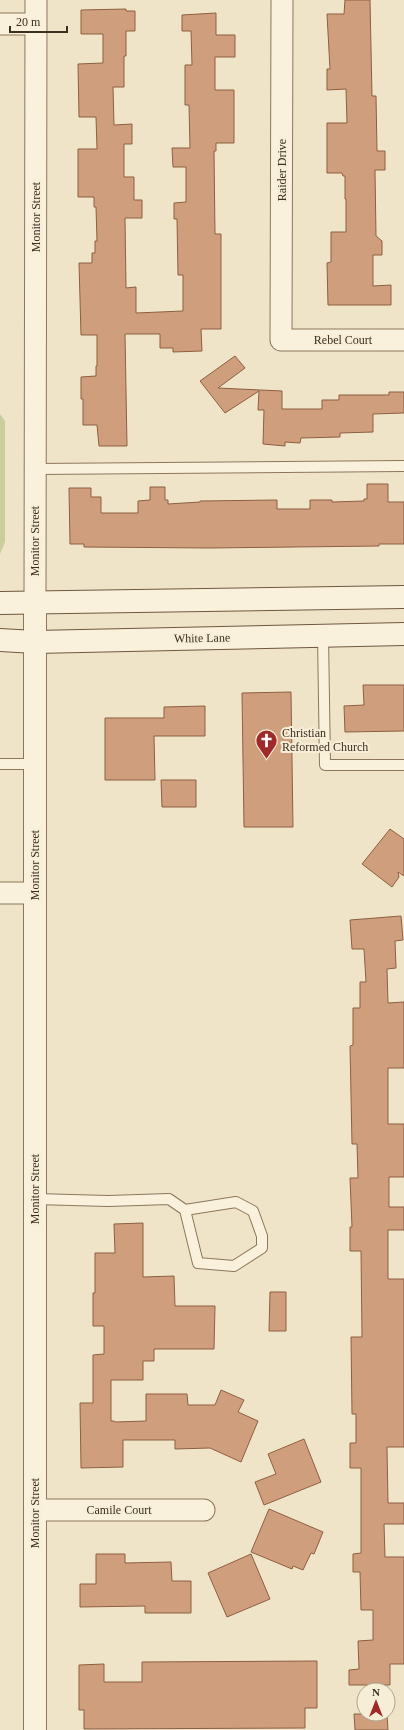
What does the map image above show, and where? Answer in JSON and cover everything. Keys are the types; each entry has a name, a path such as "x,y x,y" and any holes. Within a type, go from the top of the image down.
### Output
{"street":[{"name":"Monitor Street","path":"35,1730 36,0"},
{"name":"Raider Drive","path":"281,340 282,0"},
{"path":"0,24 36,24"},
{"name":"Rebel Court","path":"281,340 404,340"},
{"path":"0,602 404,597"},
{"name":"White Lane","path":"0,640 35,642 404,634"},
{"path":"0,893 35,893"},
{"name":"Camile Court","path":"35,1510 204,1510"}],"lane":[{"path":"36,469 404,466"},
{"path":"323,635 325,765 404,765"},
{"path":"0,764 35,764"},
{"path":"35,1199 108,1201 169,1199 185,1210 198,1263 234,1266 262,1248 262,1236 253,1211 236,1202 185,1210"}],"green space":[{"path":"0,414 5,421 5,542 0,554"}],"building":[{"path":"345,0 370,0 372,96 376,96 377,151 385,151 385,170 375,170 376,236 382,241 382,255 373,255 373,286 391,285 391,305 328,305 327,263 331,262 331,232 346,232 346,199 345,176 343,176 342,173 327,173 327,123 347,123 346,89 327,90 327,69 330,69 327,14 344,14"},
{"path":"126,9 126,11 135,11 135,31 126,31 124,87 113,87 114,125 132,124 132,144 124,144 124,177 134,177 134,200 142,200 142,218 125,218 126,288 136,287 136,313 183,311 183,275 178,275 177,219 174,219 174,203 186,202 186,167 173,167 172,148 190,148 189,105 185,105 185,65 192,65 191,31 182,31 182,15 216,13 216,35 235,35 235,57 215,57 215,90 234,90 234,143 216,143 216,151 214,151 215,234 221,234 221,329 201,329 202,351 173,352 173,348 160,348 160,334 125,334 127,446 99,446 97,425 83,425 83,399 81,399 81,377 96,376 97,335 81,335 79,263 92,263 92,253 95,253 95,241 97,241 96,207 94,207 94,197 78,197 78,149 97,149 96,117 79,117 78,64 103,63 103,34 81,34 81,10"},
{"path":"235,356 245,368 218,388 282,391 282,409 322,409 322,400 339,400 339,395 389,395 389,392 404,392 404,413 373,414 373,432 340,433 340,437 301,438 300,443 285,442 285,446 263,444 264,410 258,410 259,391 225,413 200,381"},
{"path":"367,484 388,484 388,502 404,502 404,544 379,544 379,546 210,548 84,547 84,544 70,544 69,488 91,488 91,497 101,497 101,513 138,513 138,501 150,500 150,487 165,487 165,500 168,500 168,504 200,501 277,500 277,509 310,509 310,500 332,500 332,502 364,501 364,499 367,499"},
{"path":"363,685 404,685 404,731 345,732 344,706 364,705"},
{"name":"Christian Reformed Church","path":"291,692 293,827 244,827 242,693"},
{"path":"205,706 205,736 154,736 155,780 105,780 105,718 164,718 164,707"},
{"path":"161,780 196,780 196,807 162,807"},
{"path":"390,829 404,839 404,876 398,872 399,877 392,887 362,864"},
{"path":"401,916 403,940 395,941 396,968 387,969 388,1003 404,1002 404,1068 388,1068 388,1124 404,1124 404,1177 389,1177 389,1207 404,1207 404,1230 388,1230 388,1279 404,1279 404,1447 387,1447 388,1503 404,1503 404,1524 384,1524 385,1557 404,1557 404,1664 390,1664 390,1682 356,1682 356,1685 349,1685 349,1670 359,1669 358,1641 373,1640 373,1610 361,1610 360,1572 353,1572 353,1554 361,1553 361,1468 350,1468 350,1443 356,1443 356,1414 352,1414 351,1337 362,1337 361,1251 350,1251 350,1227 352,1227 350,1178 358,1178 357,1144 352,1144 350,1046 353,1045 353,1008 360,1008 360,982 366,982 364,949 352,949 350,920"},
{"path":"143,1223 143,1277 174,1276 175,1306 215,1306 214,1349 154,1349 154,1361 143,1361 143,1380 111,1380 111,1421 146,1421 146,1394 187,1394 188,1405 215,1405 221,1390 244,1400 238,1412 258,1421 241,1462 210,1448 175,1449 175,1440 123,1440 123,1467 81,1468 80,1403 93,1403 93,1355 104,1354 104,1326 93,1326 95,1253 115,1253 114,1224"},
{"path":"270,1292 286,1292 286,1331 269,1331"},
{"path":"304,1439 321,1482 264,1505 255,1482 276,1474 268,1454"},
{"path":"269,1509 323,1532 314,1554 311,1553 303,1570 293,1566 292,1569 251,1552"},
{"path":"96,1554 125,1554 125,1563 171,1562 172,1581 191,1581 191,1613 145,1613 145,1606 80,1607 80,1584 96,1584"},
{"path":"251,1554 270,1599 227,1617 208,1573"},
{"path":"317,1661 317,1708 305,1708 305,1728 84,1729 84,1710 79,1710 79,1665 104,1664 104,1682 142,1682 142,1662"},
{"path":"354,1714 356,1714 356,1722 388,1722 388,1730 355,1730"}],"place":[{"name":"Christian Reformed Church","path":"267,760"}]}
